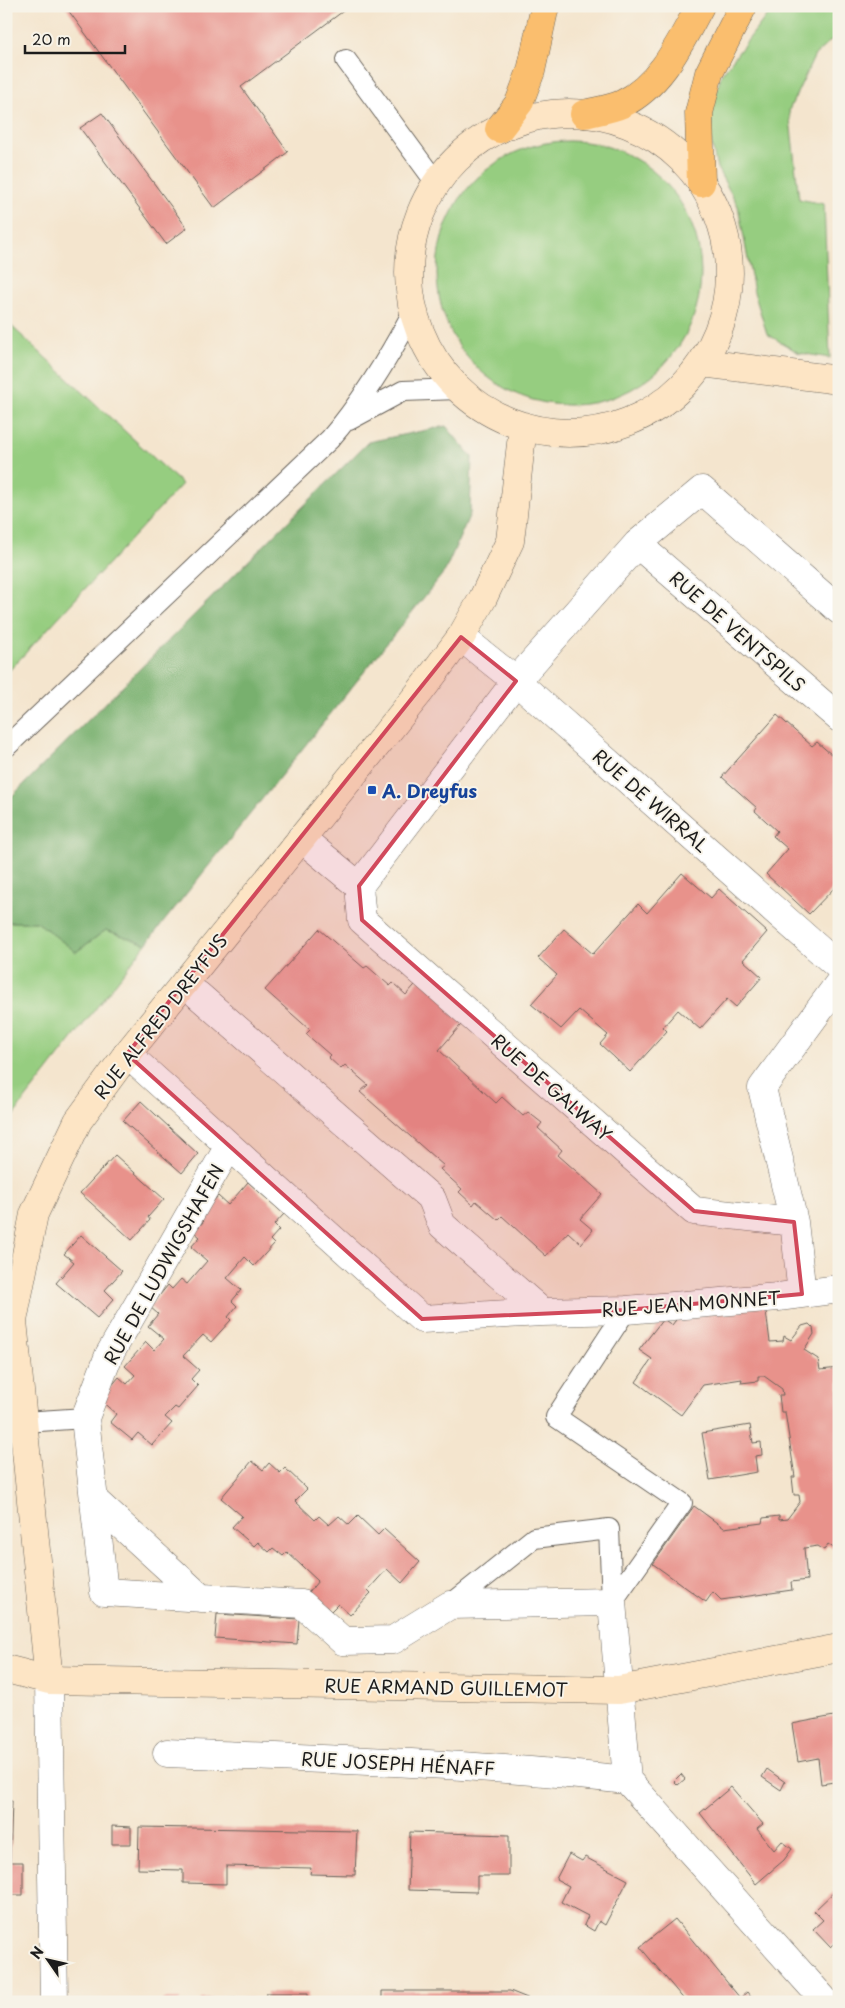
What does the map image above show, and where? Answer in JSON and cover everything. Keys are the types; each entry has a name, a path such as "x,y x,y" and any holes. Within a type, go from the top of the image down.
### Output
{"main road":[{"path":"499,130 519,103 531,71 545,6"},
{"path":"584,114 621,104 653,82 674,54 700,6"},
{"path":"701,183 699,113 709,74 743,6"},
{"path":"555,114 584,114 612,119 638,129 662,143 683,161 701,183 714,206 723,232 728,259 728,286 724,313 715,339 702,363 684,384 663,403 639,417 613,427 585,433 523,426 503,420 487,411 458,389 438,366 425,343 413,312 409,262 414,234 425,204 453,163 474,145 499,130 526,119 555,114"},
{"path":"702,363 839,380"},
{"name":"RUE ALFRED DREYFUS","path":"48,1680 13,1321 34,1214 78,1121 127,1054 302,838 461,637 483,598 510,541 523,426"},
{"name":"RUE ARMAND GUILLEMOT","path":"48,1680 619,1690 839,1648"},
{"path":"6,1669 48,1680"}],"street":[{"path":"302,838 359,886 516,681 637,544 702,490 839,610"},
{"name":"RUE DE VENTSPILS","path":"637,544 839,718"},
{"name":"RUE DE WIRRAL","path":"461,637 516,681 839,966"},
{"name":"RUE DE GALWAY","path":"359,886 362,920 694,1211 794,1222"},
{"path":"802,1294 794,1222 762,1088 839,982"},
{"path":"198,994 432,1199 442,1226 542,1312"},
{"name":"RUE JEAN MONNET","path":"127,1054 422,1320 542,1312 626,1310 839,1289"},
{"name":"RUE DE LUDWIGSHAFEN","path":"229,1146 110,1355 85,1418 104,1592 302,1604 343,1641 393,1640 450,1605"},
{"path":"94,1500 201,1598"},
{"path":"450,1605 612,1602 627,1780 826,2002"},
{"path":"48,1680 54,2002"},
{"name":"RUE JOSEPH HÉNAFF","path":"168,1753 443,1764 553,1772 627,1780"}],"lane":[{"path":"346,60 437,184"},
{"path":"6,747 330,439 345,422 386,362 413,312"},
{"path":"345,422 403,392 458,389"},
{"path":"612,1602 682,1503 556,1417 626,1310"},
{"path":"24,1422 85,1418"},
{"path":"450,1605 534,1538 609,1529 612,1602"}],"highlighted area":[{"path":"461,637 516,681 359,886 362,920 694,1211 794,1222 802,1294 626,1310 422,1319 127,1054"}],"green space":[{"path":"774,6 839,6 839,33 815,55 789,110 799,199 824,204 830,358 799,353 767,334 754,292 738,206 717,168 708,127 721,75"},
{"path":"569,141 595,144 620,151 653,171 671,189 691,222 698,247 701,273 698,299 691,324 671,357 653,375 620,395 595,402 569,405 543,402 518,395 485,375 467,357 447,324 440,299 437,273 440,247 447,222 467,189 485,171 518,151 543,144"},
{"path":"6,321 182,484 6,674"},
{"path":"446,426 472,457 470,514 445,571 146,944 106,930 76,952 37,922 6,922 6,802 368,442"},
{"path":"6,922 37,922 76,952 106,930 146,944 20,1106 12,1120 6,1137"}],"building":[{"path":"65,6 350,6 241,87 288,152 214,208"},
{"path":"102,113 187,228 166,244 80,128"},
{"path":"777,715 812,746 817,742 839,761 839,883 809,914 766,874 788,849 773,836 777,831 755,811 757,808 722,777"},
{"path":"682,873 711,898 719,889 767,932 743,960 762,977 736,1007 727,999 700,1029 678,1010 663,1027 667,1031 630,1072 600,1044 608,1035 579,1010 561,1029 531,1004 557,975 538,958 564,929 593,954 638,904 647,913"},
{"path":"319,929 364,968 367,966 390,986 393,983 406,995 421,978 467,1018 439,1050 496,1103 502,1097 523,1116 528,1112 542,1123 538,1128 562,1150 558,1155 602,1194 580,1219 593,1230 581,1244 568,1232 546,1256 502,1216 498,1220 476,1201 473,1205 459,1192 462,1189 440,1169 444,1166 360,1092 368,1085 345,1065 341,1069 328,1057 330,1055 306,1034 310,1030 265,990"},
{"path":"141,1101 198,1154 182,1173 123,1121"},
{"path":"115,1155 164,1199 148,1217 150,1220 132,1240 80,1193"},
{"path":"248,1182 284,1214 274,1225 279,1230 270,1240 274,1244 254,1266 245,1257 227,1278 241,1290 232,1301 237,1306 228,1317 231,1320 211,1342 203,1335 183,1356 199,1370 191,1379 198,1386 178,1409 175,1407 165,1417 172,1423 152,1445 138,1433 132,1440 110,1422 116,1414 100,1400 119,1377 127,1384 135,1375 125,1366 146,1342 154,1350 164,1339 148,1326 158,1314 150,1307 168,1285 172,1289 181,1279 187,1284 207,1261 191,1247 200,1237 194,1232 204,1221 199,1217 218,1196 228,1205"},
{"path":"81,1235 122,1271 105,1290 114,1299 97,1318 56,1283 74,1262 64,1254"},
{"path":"765,1304 770,1342 783,1341 784,1336 791,1340 802,1326 809,1324 813,1328 814,1334 804,1350 818,1359 820,1370 839,1368 839,1552 828,1544 824,1550 818,1546 804,1548 807,1580 791,1582 792,1590 721,1600 713,1592 706,1602 653,1564 694,1506 724,1528 762,1523 763,1518 779,1516 779,1520 787,1519 800,1502 799,1495 794,1495 792,1477 795,1477 785,1412 781,1412 779,1395 783,1395 782,1389 764,1376 758,1376 758,1381 741,1383 742,1379 703,1385 681,1415 636,1382 652,1359 639,1350 663,1319 672,1325 679,1316"},
{"path":"750,1425 753,1443 761,1442 762,1455 755,1456 757,1472 710,1480 702,1433"},
{"path":"252,1461 263,1470 269,1463 280,1473 285,1468 307,1489 295,1501 315,1520 319,1516 329,1525 339,1516 349,1525 358,1516 378,1535 384,1529 420,1562 402,1583 387,1569 368,1590 371,1593 350,1615 338,1604 331,1611 309,1592 318,1581 287,1552 283,1556 273,1548 269,1552 258,1542 254,1546 232,1527 242,1516 221,1498"},
{"path":"217,1614 299,1619 297,1644 215,1638"},
{"path":"839,1715 839,1789 835,1790 834,1782 821,1784 818,1758 798,1762 792,1724"},
{"path":"767,1769 785,1782 781,1790 762,1777"},
{"path":"681,1774 685,1779 678,1785 674,1781"},
{"path":"731,1787 763,1824 757,1829 774,1850 782,1841 792,1849 784,1860 756,1884 700,1813"},
{"path":"6,1801 12,1801 10,1862 23,1862 23,1895 10,1895 8,2000 6,2000"},
{"path":"112,1826 131,1827 131,1844 112,1844"},
{"path":"139,1827 357,1831 355,1875 310,1874 311,1868 226,1866 226,1884 183,1883 183,1870 138,1869"},
{"path":"410,1832 509,1835 509,1876 477,1876 477,1892 408,1890"},
{"path":"569,1854 582,1861 585,1857 628,1880 605,1925 599,1921 594,1931 584,1925 588,1916 561,1902 569,1886 556,1879"},
{"path":"837,1889 839,1939 830,1947 813,1929 823,1920 814,1911"},
{"path":"675,1919 740,1998 747,1992 755,2002 686,2002 640,1947"},
{"path":"382,1991 510,1991 537,2002 382,2002"},
{"path":"267,1993 308,1993 308,2002 266,2002"},
{"path":"251,1998 251,2002 201,2002 201,1999"},
{"path":"163,1999 181,1999 181,2002 162,2002"}],"place":[{"name":"A. Dreyfus","path":"372,790"}]}
